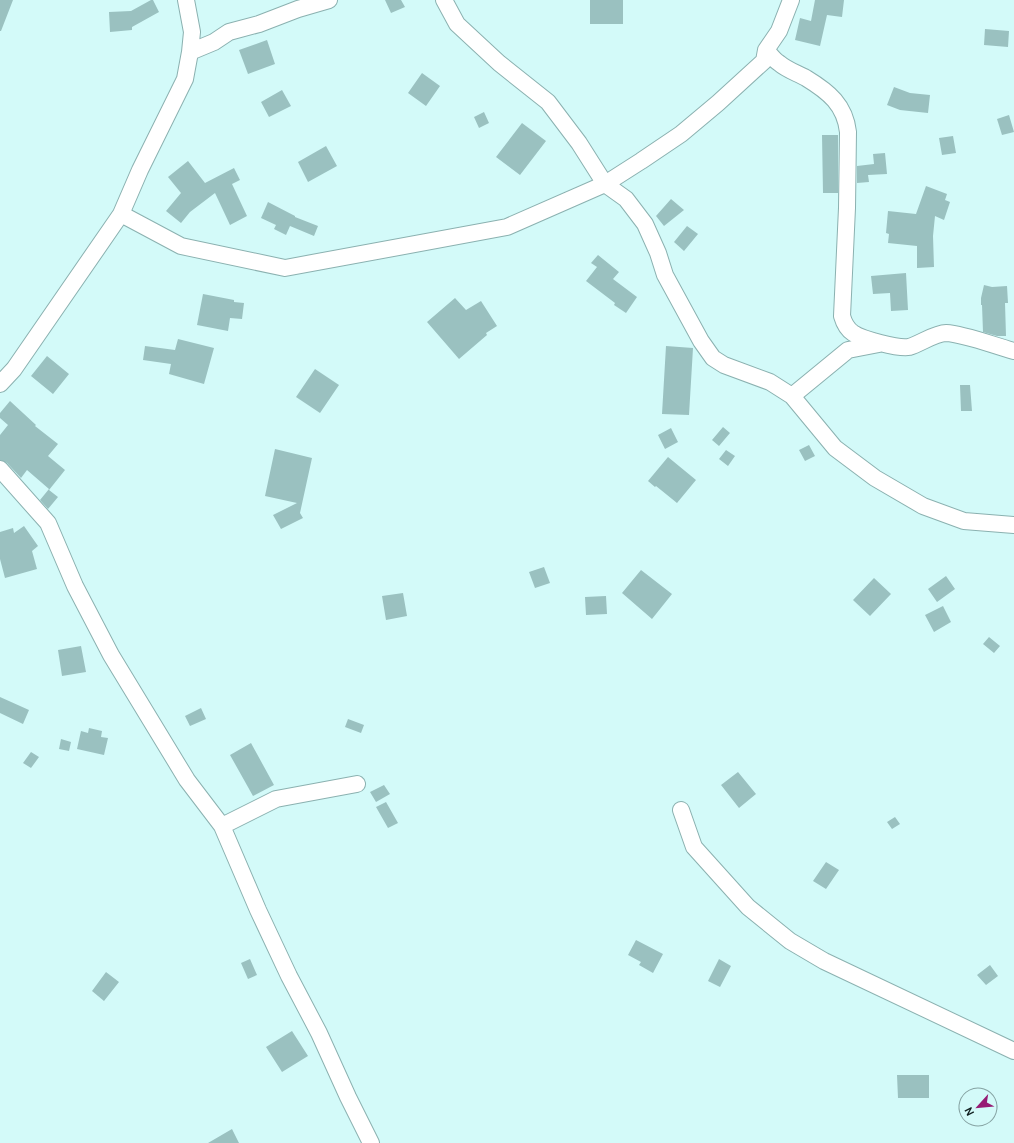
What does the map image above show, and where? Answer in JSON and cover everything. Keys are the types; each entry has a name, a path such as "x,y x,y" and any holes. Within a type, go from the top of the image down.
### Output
{"street":[{"path":"0,384 14,369 121,214 140,170 185,79 192,32 186,0"},
{"path":"190,52 214,42 229,32 259,24 298,9 329,0"},
{"path":"444,0 457,24 499,63 548,102 579,144 605,184 626,199 645,224 666,275 701,341 713,358 724,365 770,382 792,396 835,448 875,478 923,506 964,520 1014,525"},
{"path":"121,214 181,246 285,268 507,227 605,184 681,134 764,61 766,50 779,31 791,0"},
{"path":"766,50 778,63 807,79 835,99 847,120 847,208 842,316 848,329 864,339 901,347 908,347 944,333 959,335 1014,351"},
{"path":"792,396 848,350 884,343"},
{"path":"0,469 48,523 75,586 111,655 187,780 222,826 258,910 289,976 319,1033 371,1143"},
{"path":"222,826 276,799 357,784"},
{"path":"681,810 694,847 748,907 790,941 824,962 1014,1051"}],"building":[{"path":"0,0 13,0 1,31 0,31"},
{"path":"153,0 159,12 132,27 132,30 110,32 109,12 131,11"},
{"path":"385,0 401,0 405,7 391,13"},
{"path":"590,0 623,0 623,24 590,24"},
{"path":"815,0 844,0 842,17 827,15 820,46 795,40 800,18 811,21"},
{"path":"985,29 1009,31 1008,47 984,45"},
{"path":"267,40 275,64 248,74 239,50"},
{"path":"422,73 440,86 426,106 408,93"},
{"path":"894,87 910,93 930,95 928,113 900,110 887,105"},
{"path":"282,90 291,106 269,117 261,102"},
{"path":"484,112 489,123 479,128 474,117"},
{"path":"1009,115 1014,132 1002,135 997,119"},
{"path":"522,123 546,141 520,175 496,157"},
{"path":"822,135 838,135 838,193 823,193"},
{"path":"953,136 956,153 942,155 939,138"},
{"path":"326,146 337,166 308,182 298,162"},
{"path":"885,153 887,174 868,175 869,182 857,183 857,166 874,164 873,154"},
{"path":"188,161 205,183 234,168 240,180 232,184 247,216 230,225 215,193 190,212 181,223 166,211 181,193 168,177"},
{"path":"926,186 947,194 945,200 950,202 944,220 935,216 933,236 934,267 917,268 917,246 888,243 889,234 886,233 888,211 916,214"},
{"path":"671,199 684,210 664,226 656,216"},
{"path":"268,202 295,217 318,226 314,236 290,226 286,235 274,229 276,225 261,218"},
{"path":"687,226 698,234 684,251 674,242"},
{"path":"598,255 619,272 613,279 637,297 626,313 614,305 615,303 586,281 597,267 591,263"},
{"path":"906,273 908,310 891,311 890,293 873,294 871,276"},
{"path":"984,285 992,287 1007,286 1008,303 1005,303 1006,336 997,336 983,332 981,298"},
{"path":"203,294 244,303 242,319 230,318 228,331 197,325"},
{"path":"455,298 466,310 481,301 497,326 486,333 487,335 459,359 427,322"},
{"path":"178,339 214,348 204,384 169,374 171,364 143,360 145,346 175,350"},
{"path":"666,346 693,348 689,415 662,414"},
{"path":"47,356 69,374 53,394 31,376"},
{"path":"315,369 339,385 320,413 296,397"},
{"path":"960,385 970,385 972,411 961,411"},
{"path":"10,401 36,425 35,426 58,444 48,456 65,470 49,490 58,497 48,509 40,500 49,489 27,470 21,478 7,463 0,460 0,435 8,425 0,418 0,413"},
{"path":"723,427 730,433 719,446 712,440"},
{"path":"671,428 678,442 665,449 658,435"},
{"path":"809,445 815,456 805,461 799,450"},
{"path":"275,449 312,458 300,513 303,518 281,529 273,515 297,503 265,496"},
{"path":"726,450 735,456 728,466 719,459"},
{"path":"668,457 696,480 677,503 648,481"},
{"path":"24,526 38,546 32,551 37,569 5,578 0,559 0,532 13,528 14,533"},
{"path":"544,567 550,583 535,588 529,572"},
{"path":"641,570 672,594 652,619 622,593"},
{"path":"946,576 955,589 937,602 928,589"},
{"path":"874,578 891,594 870,616 853,600"},
{"path":"403,593 407,616 386,620 382,596"},
{"path":"606,596 607,614 586,615 585,597"},
{"path":"943,606 951,622 934,632 925,615"},
{"path":"989,637 1000,646 994,653 983,644"},
{"path":"81,646 86,672 62,676 58,650"},
{"path":"0,697 29,710 23,724 0,713"},
{"path":"201,708 206,719 190,726 185,716"},
{"path":"348,719 364,725 361,733 345,727"},
{"path":"89,728 102,731 101,737 108,738 104,755 77,749 81,731 88,733"},
{"path":"61,739 71,742 69,751 59,749"},
{"path":"251,743 274,785 253,796 230,755"},
{"path":"31,752 39,757 31,768 23,763"},
{"path":"738,772 756,794 739,808 721,785"},
{"path":"384,785 390,794 376,802 370,792"},
{"path":"386,802 398,823 388,828 376,807"},
{"path":"895,817 900,824 892,829 887,822"},
{"path":"826,862 839,870 826,889 813,881"},
{"path":"636,940 663,954 653,973 639,965 641,962 628,955"},
{"path":"250,959 257,975 248,979 241,963"},
{"path":"719,959 731,966 720,987 708,981"},
{"path":"990,965 998,976 986,985 977,975"},
{"path":"106,972 119,982 104,1001 92,991"},
{"path":"292,1031 308,1056 282,1072 266,1047"},
{"path":"897,1075 929,1075 929,1098 898,1098"},
{"path":"232,1129 239,1143 208,1143"}]}
